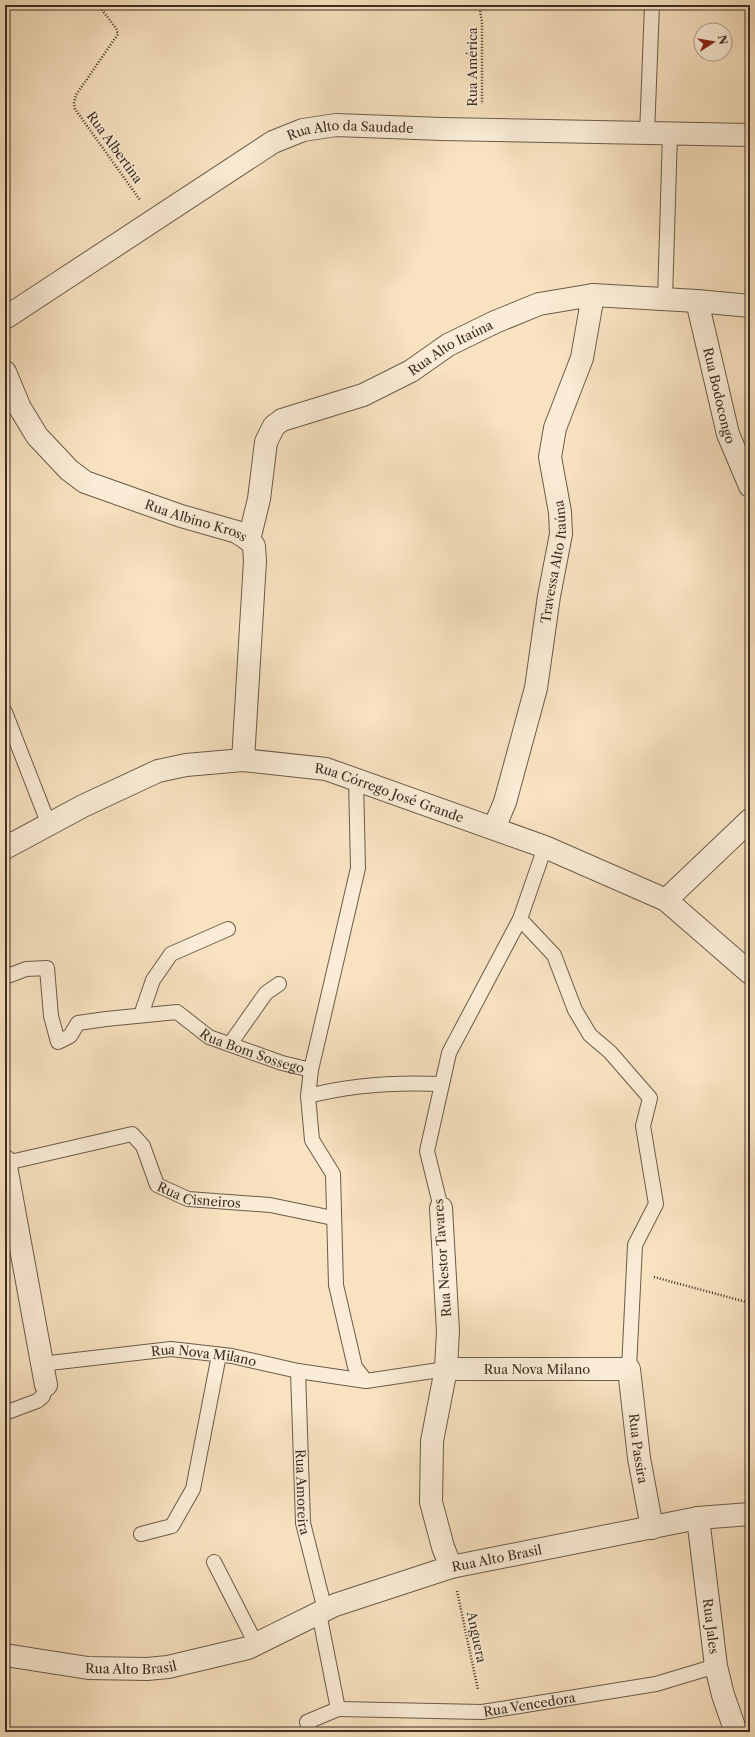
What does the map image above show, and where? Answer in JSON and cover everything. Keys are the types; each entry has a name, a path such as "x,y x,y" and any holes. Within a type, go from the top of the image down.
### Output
{"street":[{"name":"Rua Alto da Saudade","path":"5,318 273,142 303,130 336,125 750,136"},
{"name":"Rua Alto Itaúna","path":"249,540 259,499 266,442 274,426 282,420 363,395 411,370 448,345 495,322 539,304 593,295 697,301 750,306"},
{"name":"Travessa Alto Itaúna","path":"494,828 505,802 536,688 549,596 561,534 560,512 550,457 554,428 582,358 593,295"},
{"name":"Rua Bodocongo","path":"697,301 728,434 750,486"},
{"name":"Rua Albino Kross","path":"5,372 20,408 37,436 69,470 85,482 181,516 237,532 249,540 254,546 255,562 243,760"},
{"name":"Rua Córrego José Grande","path":"5,848 83,806 158,771 186,765 243,760 326,769 545,847 666,900 750,973"},
{"path":"666,900 750,820"},
{"path":"5,1162 46,1385"},
{"name":"Rua Nestor Tavares","path":"441,1208 448,1331 446,1369 432,1441 431,1502 442,1547 451,1567"},
{"name":"Rua Nova Milano","path":"446,1369 628,1369"},
{"name":"Rua Passira","path":"628,1369 639,1458 652,1528"},
{"name":"Rua Alto Brasil","path":"5,1655 88,1668 168,1667 248,1648 335,1605 451,1567 698,1518 750,1514"},
{"name":"Rua Jales","path":"698,1518 716,1666 723,1695 736,1732"}],"lane":[{"path":"648,134 652,5"},
{"path":"665,299 670,134"},
{"path":"5,712 49,825"},
{"name":"Rua Bom Sossego","path":"5,977 26,968 47,968 51,1016 58,1042 70,1036 78,1023 177,1012 209,1037 282,1063 311,1070 358,868 356,779"},
{"name":"Rua Nestor Tavares","path":"441,1208 426,1151 449,1053 520,919 545,847"},
{"path":"520,919 554,955 575,1010 590,1035 610,1052 650,1098 643,1126 656,1204 635,1245 628,1369"},
{"path":"141,1016 153,980 171,954 228,929"},
{"path":"230,1044 266,993 279,984"},
{"path":"311,1070 308,1096 312,1140 333,1174 336,1285 355,1367 366,1381"},
{"path":"308,1096 331,1090 413,1083 442,1084"},
{"name":"Rua Cisneiros","path":"5,1162 132,1134 143,1146 156,1185 188,1199 270,1205 333,1218"},
{"name":"Rua Nova Milano","path":"41,1364 171,1349 232,1356 298,1372 366,1381 446,1369"},
{"path":"141,1534 172,1526 193,1489 219,1354"},
{"name":"Rua Amoreira","path":"298,1372 303,1523 322,1611 338,1709"},
{"path":"5,1413 37,1401 43,1396 46,1385"},
{"path":"214,1562 256,1644"},
{"name":"Rua Vencedora","path":"338,1709 482,1712 656,1684 716,1666"},
{"path":"310,1732 307,1722 338,1709"}],"path":[{"name":"Rua Albertina","path":"98,5 116,28 118,34 76,95 74,103 76,109 154,220"},
{"name":"Rua América","path":"479,5 482,22 482,130"},
{"path":"633,1271 750,1303"},
{"name":"Anguera","path":"451,1567 482,1712"}]}
